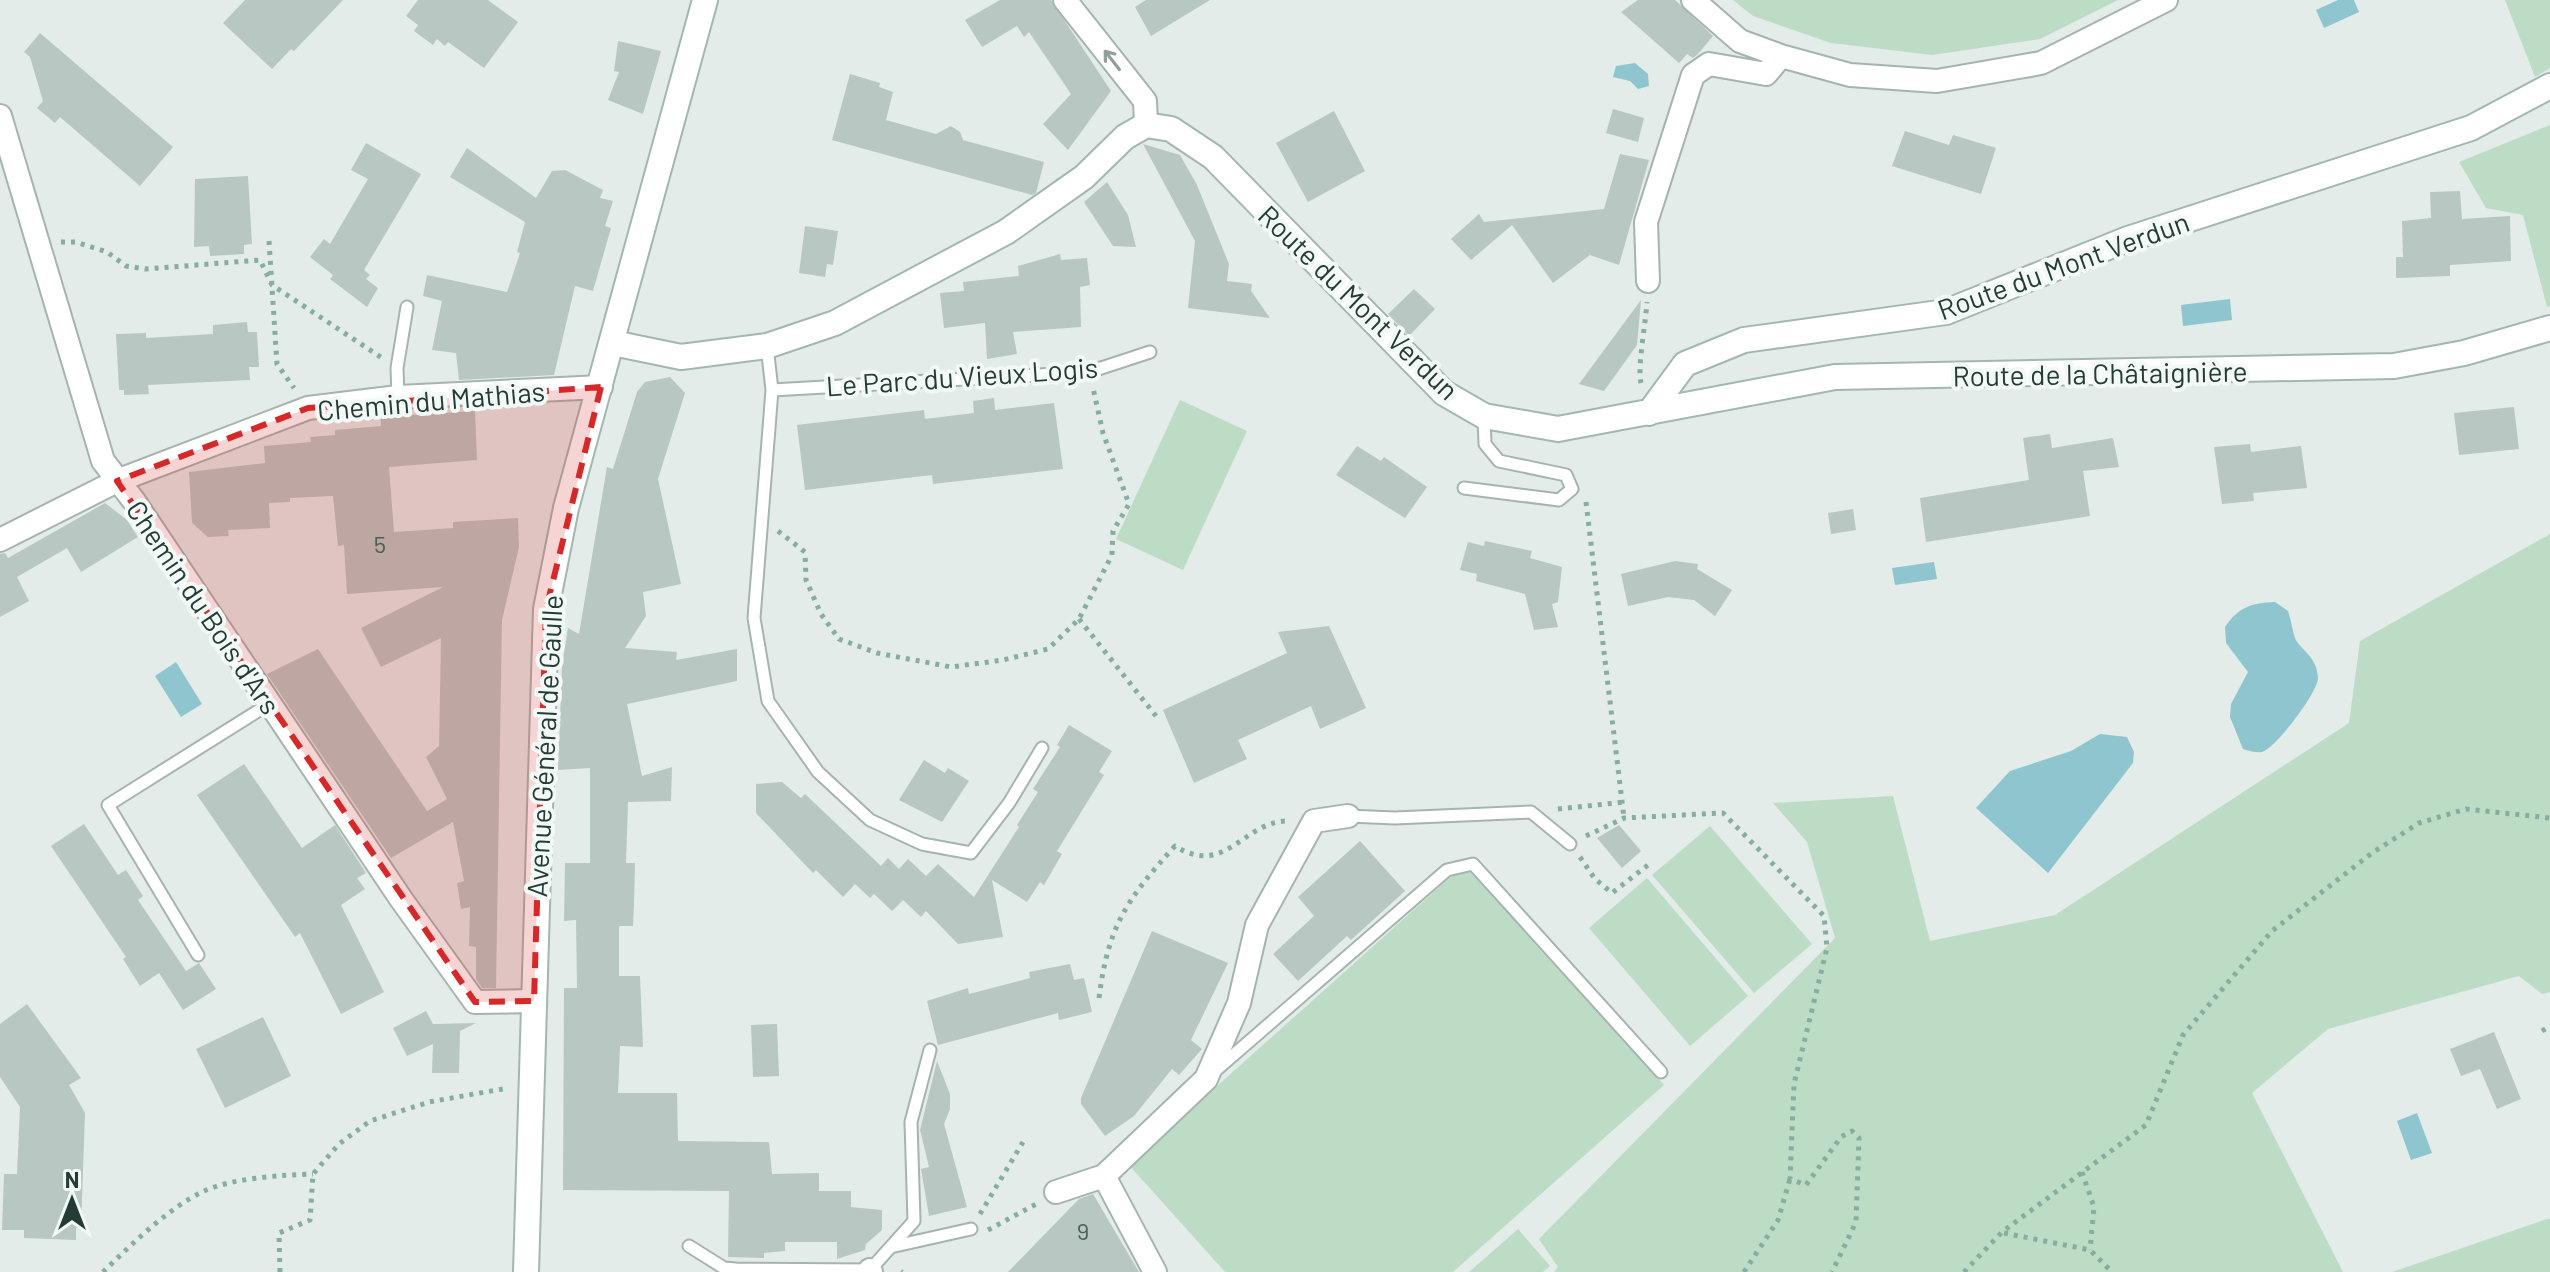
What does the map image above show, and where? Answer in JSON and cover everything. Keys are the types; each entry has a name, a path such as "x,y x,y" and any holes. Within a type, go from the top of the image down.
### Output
{"street":[{"name":"Avenue Général de Gaulle","path":"526,1272 546,609 560,531 705,0"},
{"path":"613,343 681,357 767,346 835,323 1006,232 1084,177 1125,137 1146,125 1145,101 1065,0"},
{"path":"1693,0 1740,41 1781,56 1850,75 1937,81 2041,63 2166,0"},
{"path":"1648,281 1646,222 1693,75 1709,64 1766,74 1781,56"},
{"name":"Route du Mont Verdun","path":"1146,125 1171,129 1213,157 1444,393 1484,416 1558,429 1649,413 1685,364 1744,340 1946,312 2128,239 2471,128 2550,86"},
{"name":"Chemin du Bois d'Ars","path":"0,116 103,461 134,501 269,704 475,1002 534,1001"},
{"name":"Route de la Châtaignière","path":"1649,413 1760,389 1835,377 2394,366 2464,353 2550,328"},
{"name":"Chemin du Mathias","path":"0,540 117,481 308,408 398,397 601,387"},
{"path":"1056,1192 1104,1176 1206,1079 1239,1003 1257,925 1314,821 1348,816"},
{"path":"1104,1176 1155,1272"}],"lane":[{"path":"398,397 397,368 407,307"},
{"path":"767,346 772,390 754,618 768,701 818,772 870,820 922,844 971,853 1009,803 1042,748"},
{"name":"Le Parc du Vieux Logis","path":"772,390 1089,372 1150,352"},
{"path":"1464,488 1559,500 1572,489 1566,475 1499,461 1485,444 1484,416"},
{"path":"198,955 108,805 269,704"},
{"path":"1348,816 1395,818 1531,812 1570,844"},
{"path":"1206,1079 1447,870 1461,864 1473,864 1661,1072"},
{"path":"689,1246 724,1268 871,1271 914,1221 911,1122 930,1050"},
{"path":"895,1246 971,1229"}],"path":[{"path":"269,241 277,364 308,408"},
{"path":"36,242 76,242 107,252 126,266 146,269 260,260 272,285 397,368"},
{"path":"1648,281 1645,347 1639,374 1649,413"},
{"path":"761,519 805,552 806,580 821,614 839,639 877,653 951,667 1003,660 1048,649 1079,619 1112,555 1113,531 1129,504 1103,433 1089,372"},
{"path":"1572,489 1586,498 1625,802 1624,818"},
{"path":"1079,619 1156,716"},
{"path":"1531,812 1625,802"},
{"path":"1964,1272 2002,1232 2146,1125 2183,1035 2272,931 2372,853 2419,823 2466,809 2550,818"},
{"path":"1648,865 1612,893 1595,879 1570,844 1624,818 1723,813 1824,916 1827,948 1794,1084 1790,1179 1778,1220 1744,1272"},
{"path":"1099,998 1110,937 1147,877 1175,846 1191,856 1209,856 1229,850 1274,821 1314,821"},
{"path":"2542,1031 2550,1026"},
{"path":"280,1272 279,1233 310,1220 313,1174 339,1144 370,1121 429,1102 491,1089 533,1087"},
{"path":"1790,1179 1806,1185 1841,1137 1852,1131 1859,1138 1856,1222 1832,1272"},
{"path":"1023,1142 971,1229 992,1230 1056,1192"},
{"path":"2082,1172 2094,1207 2090,1250"},
{"path":"103,1272 137,1238 204,1191 275,1175 313,1174"},
{"path":"2002,1232 2090,1250 2112,1272"}],"highlighted area":[{"path":"601,387 546,609 534,1001 475,1002 117,481 308,408"}],"green space":[{"path":"1733,0 2118,0 2040,39 1932,55 1831,43 1753,16"},
{"path":"2505,0 2550,0 2550,68 2535,77"},
{"path":"2550,125 2550,306 2547,307 2523,215 2486,208 2459,162"},
{"path":"1180,400 1247,431 1183,570 1116,539"},
{"path":"2550,534 2550,992 2542,994 2519,976 2328,1029 2252,1093 2343,1272 1554,1272 1558,1267 1539,1239 1835,938 1807,842 1773,803 1893,796 1930,941 2055,915 2349,723 2360,641"},
{"path":"1710,826 1812,944 1754,993 1652,875"},
{"path":"1466,863 1664,1085 1453,1272 1225,1272 1129,1165"},
{"path":"1647,878 1748,996 1690,1046 1589,928"},
{"path":"2550,1219 2550,1272 2392,1272"},
{"path":"1518,1229 1550,1266 1543,1272 1469,1272"}],"water":[{"path":"2338,0 2354,0 2359,12 2324,28 2316,10"},
{"path":"1635,63 1648,74 1649,86 1638,89 1630,81 1613,77 1616,66"},
{"path":"2230,299 2232,320 2183,326 2181,305"},
{"path":"1934,562 1937,579 1895,585 1892,568"},
{"path":"2275,602 2288,611 2296,640 2314,663 2318,678 2304,707 2286,731 2268,748 2255,752 2243,749 2230,717 2231,704 2248,672 2226,643 2225,627 2246,607"},
{"path":"176,662 202,704 181,717 155,676"},
{"path":"2100,734 2127,737 2134,752 2133,763 2048,873 1976,808 2010,771 2071,751"},
{"path":"2417,1113 2432,1153 2411,1160 2397,1121"}],"building":[{"path":"245,0 343,0 294,51 291,49 272,69 223,23"},
{"path":"418,0 488,0 518,22 484,68 448,42 445,46 437,39 433,45 414,31 418,25 406,16"},
{"path":"1000,0 1051,0 1111,91 1068,150 1043,124 1071,94 1029,32 1024,37 1017,26 982,47 965,20"},
{"path":"1146,0 1210,0 1151,36 1135,7"},
{"path":"1638,0 1675,0 1713,36 1693,58 1687,54 1679,63 1621,12"},
{"path":"40,33 173,147 140,186 60,117 55,123 37,108 43,101 30,57 24,52"},
{"path":"618,41 661,51 643,114 608,100 619,72 614,71"},
{"path":"850,74 880,83 879,87 893,92 886,120 936,134 951,126 960,132 963,140 1044,162 1036,193 1032,195 832,140"},
{"path":"1613,109 1644,118 1638,142 1606,133"},
{"path":"1334,111 1365,171 1308,202 1276,143"},
{"path":"1905,131 1949,145 1953,135 1996,148 1981,194 1892,166"},
{"path":"366,143 421,174 364,270 370,275 366,279 378,288 367,307 330,279 333,275 310,257 324,239 330,244 368,179 351,170"},
{"path":"1143,144 1180,155 1197,185 1229,264 1227,281 1252,284 1251,291 1270,318 1188,308 1195,241"},
{"path":"467,148 536,198 552,171 565,170 603,190 600,198 613,201 605,226 611,228 593,291 575,286 554,375 459,380 456,353 432,350 442,301 423,296 427,275 507,292 520,253 517,252 525,222 450,177"},
{"path":"1620,154 1649,160 1619,265 1590,255 1553,283 1512,225 1471,260 1451,239 1479,214 1484,222 1604,209"},
{"path":"248,176 252,244 244,245 244,254 210,256 209,246 194,247 195,179"},
{"path":"1107,182 1128,215 1136,247 1113,246 1084,202"},
{"path":"2460,191 2462,219 2510,216 2511,261 2450,265 2450,276 2396,278 2396,257 2403,257 2402,221 2431,218 2430,192"},
{"path":"805,226 838,231 833,265 827,264 825,277 799,273"},
{"path":"1060,254 1061,260 1087,258 1090,285 1080,287 1081,327 1013,332 1017,354 987,359 985,323 944,328 940,293 964,291 963,282 1019,276 1018,266"},
{"path":"1414,289 1435,309 1409,336 1388,314"},
{"path":"1641,300 1637,345 1604,391 1579,384"},
{"path":"247,322 248,332 257,332 259,367 249,367 250,380 148,385 149,394 124,395 124,390 119,390 116,334 146,333 146,338 213,334 213,325"},
{"path":"670,377 685,393 658,479 681,584 643,592 646,616 625,648 677,652 676,660 737,649 737,681 627,704 642,776 672,767 671,801 628,802 626,863 635,863 633,926 619,926 619,976 640,976 643,1047 620,1046 618,1093 677,1093 678,1141 769,1142 772,1174 819,1173 819,1191 851,1191 851,1207 882,1210 882,1230 866,1244 865,1250 837,1259 837,1242 785,1242 785,1251 764,1253 764,1258 728,1257 729,1191 563,1190 564,988 577,988 576,920 564,921 565,863 590,863 590,768 558,770 562,666 568,628 579,634 607,467 613,469 637,392 645,382"},
{"path":"994,398 995,410 1054,403 1063,469 933,484 932,475 805,490 797,425 924,410 925,419 974,413 973,401"},
{"path":"2514,407 2519,449 2459,455 2454,413"},
{"path":"475,411 477,460 389,467 394,532 453,528 453,522 518,518 519,547 502,620 496,988 482,988 476,979 476,947 469,946 470,907 461,909 457,883 464,881 453,822 391,858 267,674 318,649 427,811 447,799 426,757 439,746 441,638 381,667 361,628 443,587 347,594 344,545 338,546 333,496 290,498 290,502 269,503 270,528 228,530 229,536 208,537 192,523 189,472 265,463 264,446 311,442 310,437 335,435 335,430 381,426 381,417"},
{"path":"2050,434 2052,448 2113,438 2119,467 2083,471 2090,516 1926,542 1920,498 2029,480 2023,438"},
{"path":"2250,444 2251,452 2301,446 2307,488 2253,493 2254,501 2222,504 2214,447"},
{"path":"1357,446 1381,461 1384,457 1427,487 1405,518 1336,475"},
{"path":"105,503 127,520 138,537 81,572 67,548 17,577 29,601 0,617 0,554 5,553 8,558"},
{"path":"1853,509 1856,530 1831,534 1828,513"},
{"path":"1485,541 1532,551 1530,558 1562,567 1558,602 1552,604 1558,627 1534,630 1525,594 1476,581 1477,574 1460,570 1468,542 1484,546"},
{"path":"1675,561 1698,564 1697,569 1732,590 1715,616 1694,600 1668,597 1628,606 1621,574"},
{"path":"1329,626 1366,708 1320,729 1311,706 1238,740 1247,759 1194,783 1163,710 1287,653 1278,632"},
{"path":"1069,725 1112,751 1099,772 1104,775 1057,851 1062,854 1044,885 1040,882 1027,902 992,880 1003,937 958,944 926,911 921,917 903,900 892,911 874,894 870,898 855,884 843,897 816,870 813,873 756,813 756,784 782,782 801,798 805,794 881,866 888,858 899,869 908,859 926,876 938,864 974,897 1019,827 1017,825 1038,792 1033,789 1060,747 1057,745"},
{"path":"924,760 945,773 948,768 969,781 942,822 899,800"},
{"path":"244,764 302,848 335,825 366,873 357,878 365,889 341,905 384,992 341,1014 300,933 295,937 197,795"},
{"path":"84,824 118,875 126,870 143,896 138,900 186,971 199,963 216,989 183,1010 159,973 140,986 123,959 126,957 51,846"},
{"path":"1619,825 1641,851 1622,868 1597,838"},
{"path":"1360,841 1405,891 1351,940 1347,936 1298,981 1273,954 1314,916 1298,897"},
{"path":"1152,931 1228,963 1191,1040 1202,1049 1179,1075 1172,1069 1134,1116 1105,1136 1081,1104 1081,1098"},
{"path":"1070,964 1074,980 1084,978 1092,1012 1059,1020 1058,1013 938,1045 927,1001 968,988 969,994 1030,978 1029,972"},
{"path":"27,1004 81,1078 69,1085 85,1113 81,1228 76,1228 76,1240 24,1238 24,1230 2,1230 4,1174 17,1174 20,1107 0,1077 0,1024"},
{"path":"426,1011 433,1024 476,1023 460,1031 459,1073 432,1073 433,1044 407,1056 393,1028"},
{"path":"263,1017 291,1076 225,1108 196,1049"},
{"path":"777,1024 779,1076 753,1077 751,1025"},
{"path":"2494,1032 2521,1099 2497,1109 2480,1069 2461,1076 2450,1049"},
{"path":"937,1061 950,1094 950,1109 944,1124 967,1207 929,1216 921,1169 929,1167 920,1130"},
{"path":"1093,1194 1139,1272 1008,1272 1079,1199"}]}
